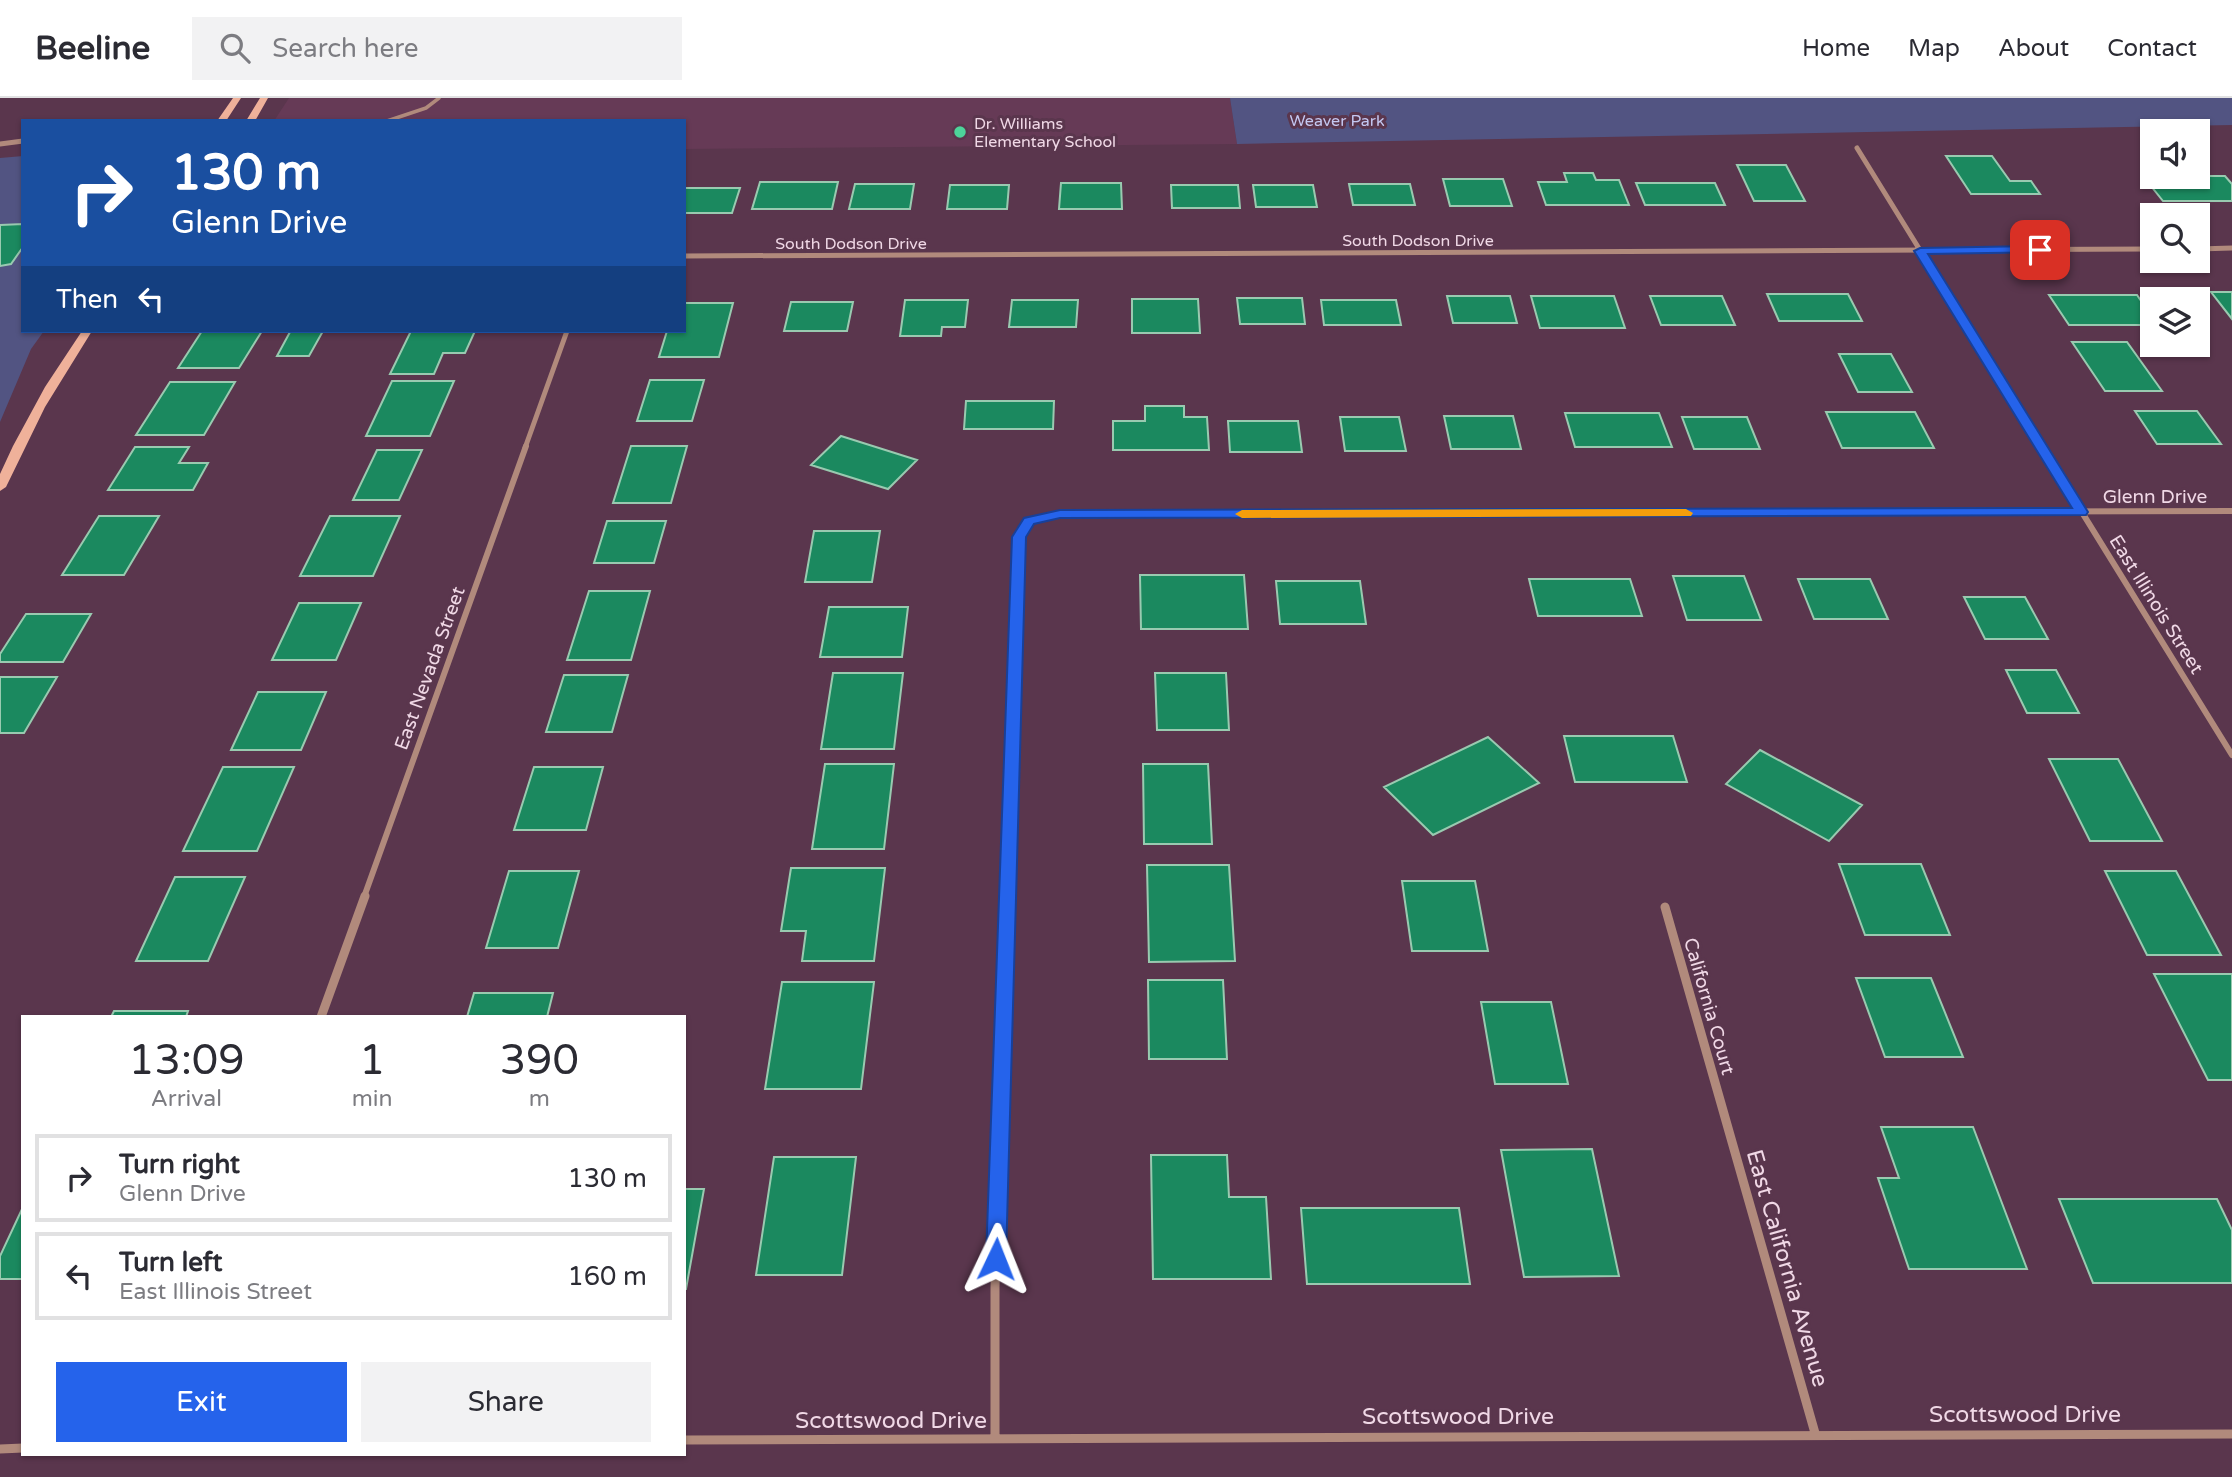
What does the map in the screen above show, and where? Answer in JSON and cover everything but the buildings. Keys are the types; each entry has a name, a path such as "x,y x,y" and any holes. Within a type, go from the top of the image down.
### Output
{"main road":[{"path":"222,119 237,98"},
{"path":"251,119 264,98"},
{"path":"0,487 18,445 86,333"}],"street":[{"path":"0,144 21,141"},
{"name":"East Illinois Street","path":"1857,148 2232,755"},
{"path":"2210,249 2232,248"},
{"name":"South Dodson Drive","path":"686,256 2140,249"},
{"name":"East Nevada Street","path":"322,1015 566,333"},
{"name":"Glenn Drive","path":"995,1438 995,1273 1018,551 1019,537 1029,521 1060,514 2232,511"},
{"name":"California Court","path":"1665,907 1724,1112"},
{"name":"East California Avenue","path":"1724,1112 1815,1433"},
{"name":"Scottswood Drive","path":"686,1440 1815,1433 2232,1434"},
{"path":"0,1449 21,1448"}],"lane":[{"path":"393,119 426,108 439,98"}],"shaded area":[{"name":"Dr. Williams Elementary School","path":"289,98 1230,98 1237,144 686,149 686,119 275,119"}],"green space":[{"name":"Weaver Park","path":"1230,98 2232,98 2232,125 2210,125 2210,119 2140,119 2140,127 1237,144"},
{"path":"21,156 21,333 43,333 31,349 0,422 0,158"}],"slow traffic":[{"path":"1242,514 1686,513"}],"place":[{"name":"Dr. Williams Elementary School","path":"960,132"}],"route":[{"path":"996,1259 1019,537 1029,521 1060,514 2081,512 1920,251 2040,250"}]}
